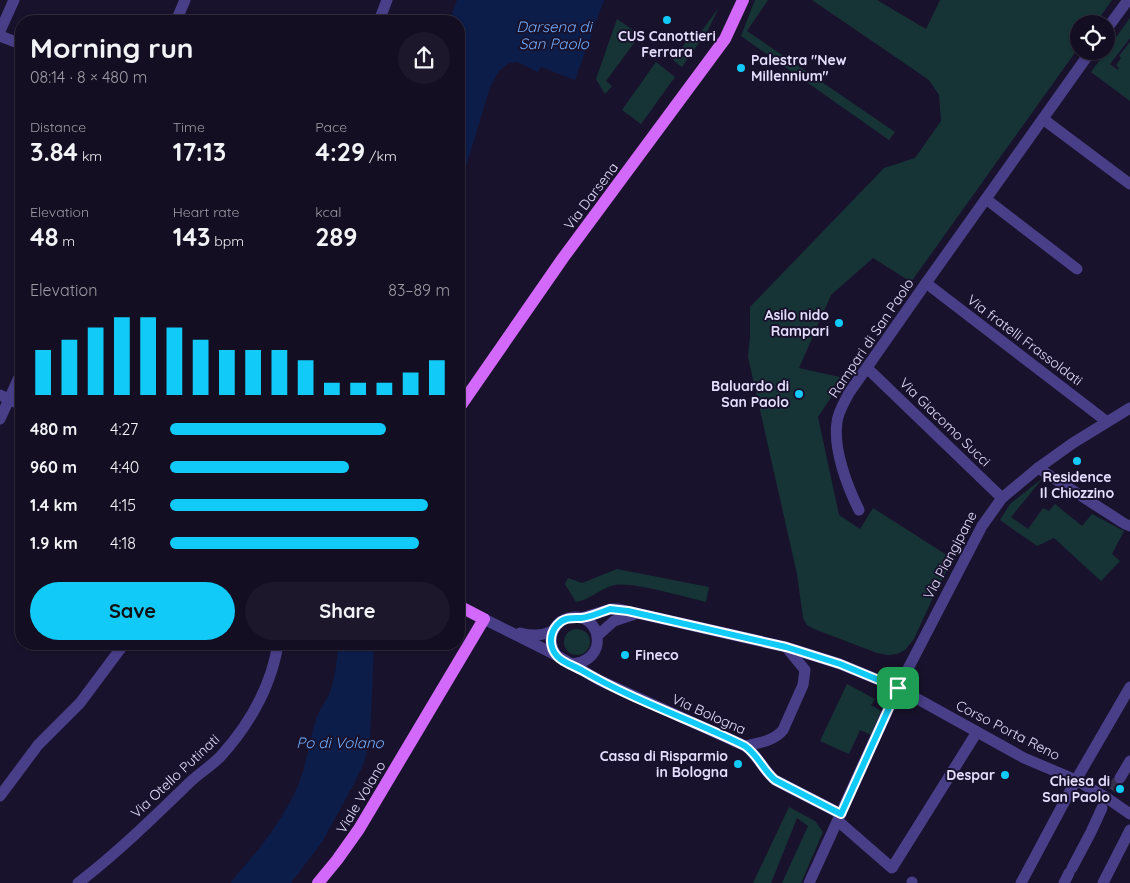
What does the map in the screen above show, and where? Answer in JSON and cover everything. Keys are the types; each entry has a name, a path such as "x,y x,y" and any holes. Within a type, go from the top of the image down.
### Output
{"main road":[{"name":"Via Darsena","path":"465,399 563,258 725,39 743,0"},
{"name":"Via Bologna","path":"465,609 484,619"},
{"name":"Viale Volano","path":"318,883 348,847 364,822 484,619"}],"street":[{"path":"179,15 185,0"},
{"path":"381,15 387,0"},
{"path":"1115,18 1128,0"},
{"path":"0,31 8,3"},
{"path":"0,36 15,42"},
{"name":"Rampari di San Paolo","path":"860,510 848,485 836,435 841,408 926,283 1085,60"},
{"path":"1043,118 1130,184"},
{"path":"986,199 1077,269"},
{"name":"Via fratelli Frassoldati","path":"926,283 1106,421"},
{"name":"Via Giacomo Succi","path":"867,368 1002,498"},
{"path":"0,419 5,397 15,382"},
{"name":"Via Piangipane","path":"809,883 898,688 982,526 1002,498 1038,468 1072,442 1130,408"},
{"path":"1038,468 1130,526"},
{"name":"Via Bologna","path":"499,626 533,636 543,635 553,631 558,623 565,619 581,618 610,609 618,609 786,647"},
{"path":"581,618 592,624 597,636 614,620 637,614"},
{"name":"Via Bologna","path":"484,619 556,655 607,684 745,746 755,754 775,780 839,817 892,868 978,732"},
{"path":"553,631 551,645 556,655"},
{"name":"Via Bologna","path":"597,636 597,645 591,661 599,676 607,684"},
{"path":"745,746 779,735 804,685 805,670 786,647"},
{"name":"Corso Porta Reno","path":"786,647 840,664 898,688 1038,765 1076,780 1130,814"},
{"path":"0,796 38,745 80,703 120,650"},
{"name":"Via Otello Putinati","path":"78,883 209,767 233,741 263,695 277,650"},
{"path":"570,664 580,663 593,655"},
{"path":"1020,883 1076,780 1130,687"},
{"path":"1120,778 1130,761"},
{"path":"1068,874 1091,832 1106,799"},
{"path":"1103,883 1130,830"}],"green space":[{"path":"755,0 768,0 747,31 895,132 889,140 741,36"},
{"path":"812,0 877,0 926,29 940,0 1112,0 1101,15 1070,15 1070,60 911,282 873,258 831,295 799,368 844,378 818,417 839,515 860,529 873,508 953,559 914,639 905,650 897,654 888,655 877,653 814,629 807,625 803,618 797,574 748,357 750,307 884,168 915,158 941,121 939,95 929,80"},
{"path":"719,7 708,30 682,67 673,60 689,38 694,42"},
{"path":"1130,18 1130,38 1115,58 1115,39"},
{"path":"617,19 640,35 606,81 612,86 605,94 596,79"},
{"path":"1130,42 1130,101 1091,72 1100,60 1113,60 1110,64 1118,70 1119,68 1116,65 1121,58 1119,56"},
{"path":"656,62 675,77 641,124 622,110"},
{"path":"1043,478 1011,517 1028,529 1043,508 1049,511 1055,504 1082,526 1092,514 1124,531 1112,554 1120,561 1101,581 1054,538 1037,546 1000,520 1010,504"},
{"path":"617,569 709,587 706,602 646,588 615,585 576,602 565,584 568,578 582,583"},
{"path":"577,629 586,633 590,642 586,651 577,655 568,651 564,642 568,633"},
{"path":"847,684 875,699 871,705 881,711 871,735 860,730 849,754 820,741"},
{"path":"789,807 815,821 823,832 801,883 782,883 808,826 797,818 771,883 753,883"}],"water":[{"name":"Darsena di San Paolo","path":"457,0 604,0 575,80 541,67 538,72 517,62 509,63 499,71 490,87 465,170 465,15 451,15"},
{"name":"Po di Volano","path":"337,650 374,650 370,740 364,763 354,784 322,842 291,883 230,883 272,831 290,802 303,772 317,716 333,683"}],"tunnel":[{"path":"1112,790 1120,778"}],"place":[{"name":"CUS Canottieri Ferrara","path":"667,20"},
{"name":"Palestra \"New Millennium\"","path":"741,68"},
{"name":"Asilo nido Rampari","path":"839,323"},
{"name":"Baluardo di San Paolo","path":"799,394"},
{"name":"Residence Il Chiozzino","path":"1077,461"},
{"name":"Fineco","path":"625,655"},
{"name":"Cassa di Risparmio in Bologna","path":"738,764"},
{"name":"Despar","path":"1005,775"},
{"name":"Chiesa di San Paolo","path":"1120,789"}],"route":[{"path":"610,609 618,609 786,647 840,664 898,688 841,814 775,780 762,767 755,754 745,746 599,680 567,663 553,651 551,638 558,623 565,619 581,618 610,609"}]}
